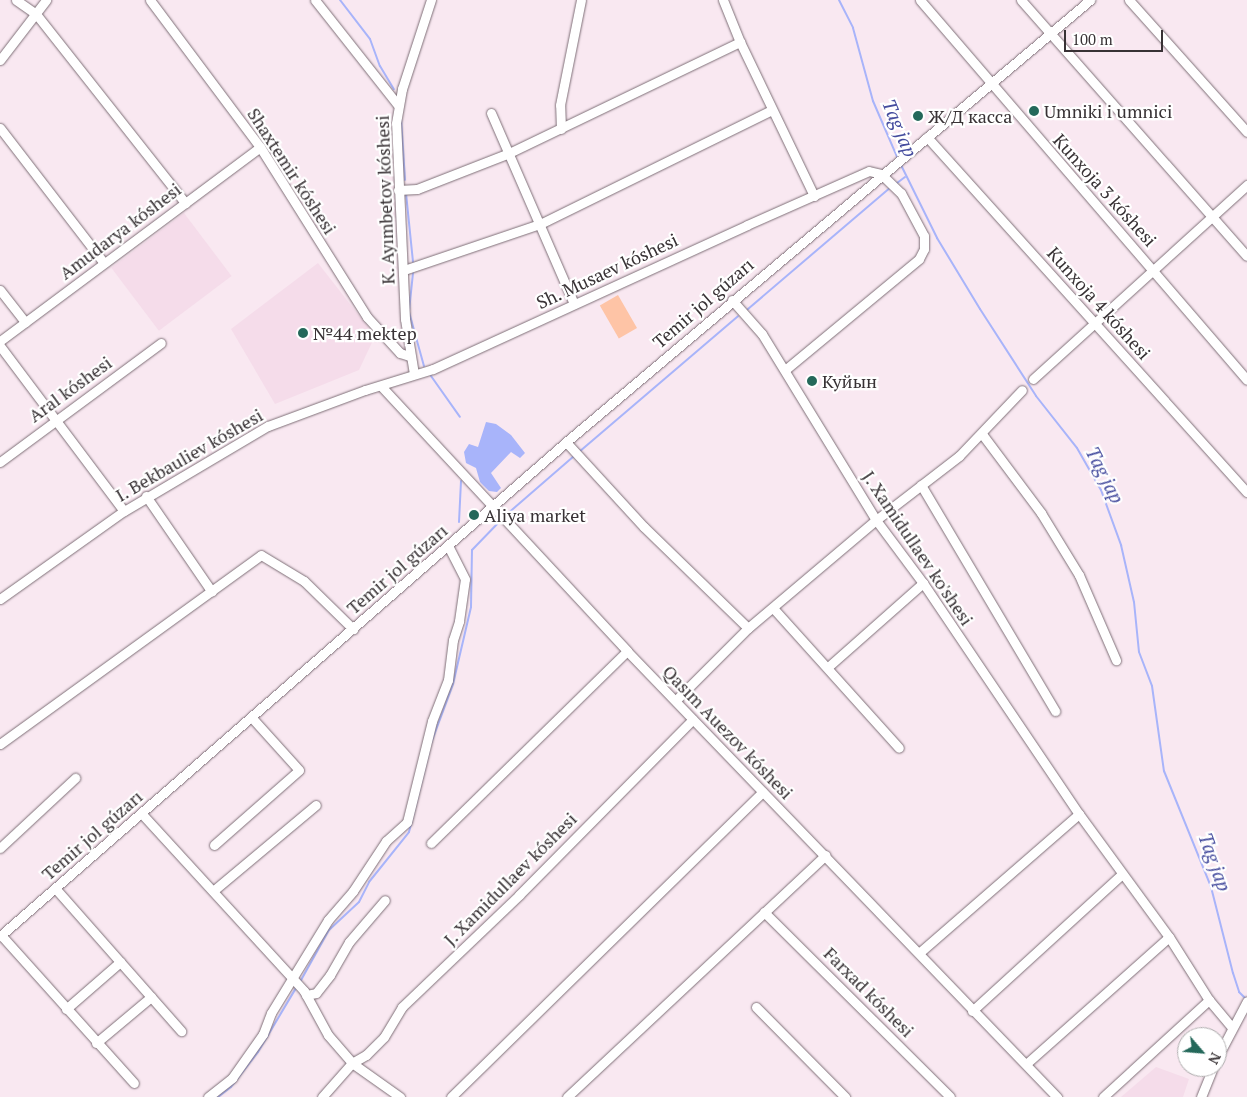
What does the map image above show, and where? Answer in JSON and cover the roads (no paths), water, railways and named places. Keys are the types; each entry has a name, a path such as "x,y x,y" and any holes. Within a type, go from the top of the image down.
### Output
{"street":[{"path":"16,0 36,14 185,203"},
{"path":"0,60 46,0"},
{"name":"Shaxtemir kóshesi","path":"150,0 260,147 367,317 400,352 409,356"},
{"path":"315,0 398,105"},
{"name":"K. Ayımbetov kóshesi","path":"414,374 409,356 398,190 398,105 430,0"},
{"path":"561,129 560,105 581,0"},
{"path":"723,0 740,42 814,196"},
{"name":"Kunxoja 3 kóshesi","path":"920,0 991,86 1154,269 1247,380"},
{"path":"1021,0 1247,256"},
{"path":"927,137 991,86 1090,0"},
{"path":"1129,0 1247,132"},
{"path":"398,190 417,188 507,154 740,42"},
{"path":"404,270 540,224 772,110"},
{"path":"491,112 507,154 540,224 574,304"},
{"path":"0,128 104,263"},
{"name":"Temir jol gúzarı","path":"1,935 142,814 566,442 883,172 927,137"},
{"name":"Kunxoja 4 kóshesi","path":"927,137 1247,492"},
{"name":"Amudarya kóshesi","path":"0,341 260,147"},
{"name":"Sh. Musaev kóshesi","path":"414,374 433,370 574,304 869,172 883,172"},
{"path":"785,370 919,259 924,249 924,236 901,193 883,172"},
{"path":"1033,379 1247,185"},
{"path":"0,290 25,322"},
{"name":"J. Xamidullaev ko'shesi","path":"732,300 762,334 876,520 923,583 1079,814 1169,936 1209,1000 1232,1027"},
{"name":"Aral kóshesi","path":"0,462 55,419 161,343"},
{"path":"0,346 124,511"},
{"name":"I. Bekbauliev kóshesi","path":"0,599 146,496 268,426 414,374"},
{"name":"Qasım Auezov kóshesi","path":"381,386 627,651 676,700 762,792 826,855 920,953 972,1011 1057,1097"},
{"path":"676,700 748,628 982,434 1022,390"},
{"path":"982,434 1041,513 1078,574 1116,660"},
{"path":"566,442 644,527 748,628"},
{"name":"J. Xamidullaev ko'shesi","path":"921,485 1055,711"},
{"path":"146,496 212,592"},
{"path":"208,1097 232,1078 263,1034 271,1013 294,980 328,920 353,891 386,841 407,822 432,720 448,680 453,640 459,621 465,580 448,545"},
{"path":"0,744 261,555 304,581 353,629"},
{"path":"828,666 923,583"},
{"path":"773,608 828,666 899,748"},
{"path":"431,844 627,651"},
{"path":"214,845 299,770 252,718"},
{"name":"J. Xamidullaev kóshesi","path":"322,1097 352,1063 372,1049 384,1037 402,1007 518,895 693,719"},
{"path":"0,848 75,778"},
{"path":"450,1097 762,792"},
{"path":"214,891 316,805"},
{"path":"142,814 305,993 328,1035 352,1063 400,1097"},
{"path":"920,953 1079,814"},
{"path":"567,1097 826,855"},
{"path":"972,1011 1122,874"},
{"path":"55,888 181,1031"},
{"path":"305,993 316,993 348,942 385,900"},
{"name":"Farxad kóshesi","path":"764,912 950,1097"},
{"path":"1,935 96,1043 134,1083"},
{"path":"1026,1064 1169,936"},
{"path":"66,1009 120,962"},
{"path":"96,1043 151,997"},
{"path":"1103,1097 1209,1000"},
{"path":"1227,1037 1245,1005"},
{"path":"756,1007 845,1097"},
{"path":"1201,1097 1209,1077"}],"water":[{"path":"486,422 496,424 511,435 525,453 520,458 511,452 491,473 501,488 497,492 489,491 480,482 476,468 466,463 464,452 469,444 478,447"}],"waterway":[{"path":"340,0 370,39 380,66 394,89"},
{"name":"Tag jap","path":"839,0 853,28 873,101 898,159"},
{"path":"401,118 405,180"},
{"name":"Tag jap","path":"900,163 937,238 980,309 1036,396 1077,448 1101,490 1121,545 1134,602 1139,652 1152,686 1164,771 1211,887 1233,973 1239,992 1246,999"},
{"path":"897,183 905,177"},
{"path":"748,309 891,187"},
{"path":"406,193 413,262"},
{"path":"413,273 409,312 424,366"},
{"path":"579,452 738,316"},
{"path":"431,376 460,417"},
{"path":"506,515 574,456"},
{"path":"459,522 461,481"},
{"path":"430,746 453,684 471,607 472,550 499,522"},
{"path":"300,982 329,930 359,902 369,882 409,832 429,751"},
{"path":"218,1097 231,1087 258,1052 296,988"}],"place":[{"name":"Umniki i umnici","path":"1034,111"},
{"name":"Ж/Д касса","path":"918,116"},
{"name":"№44 mektep","path":"303,333"},
{"name":"Куйын","path":"812,381"},
{"name":"Aliya market","path":"474,515"}]}
